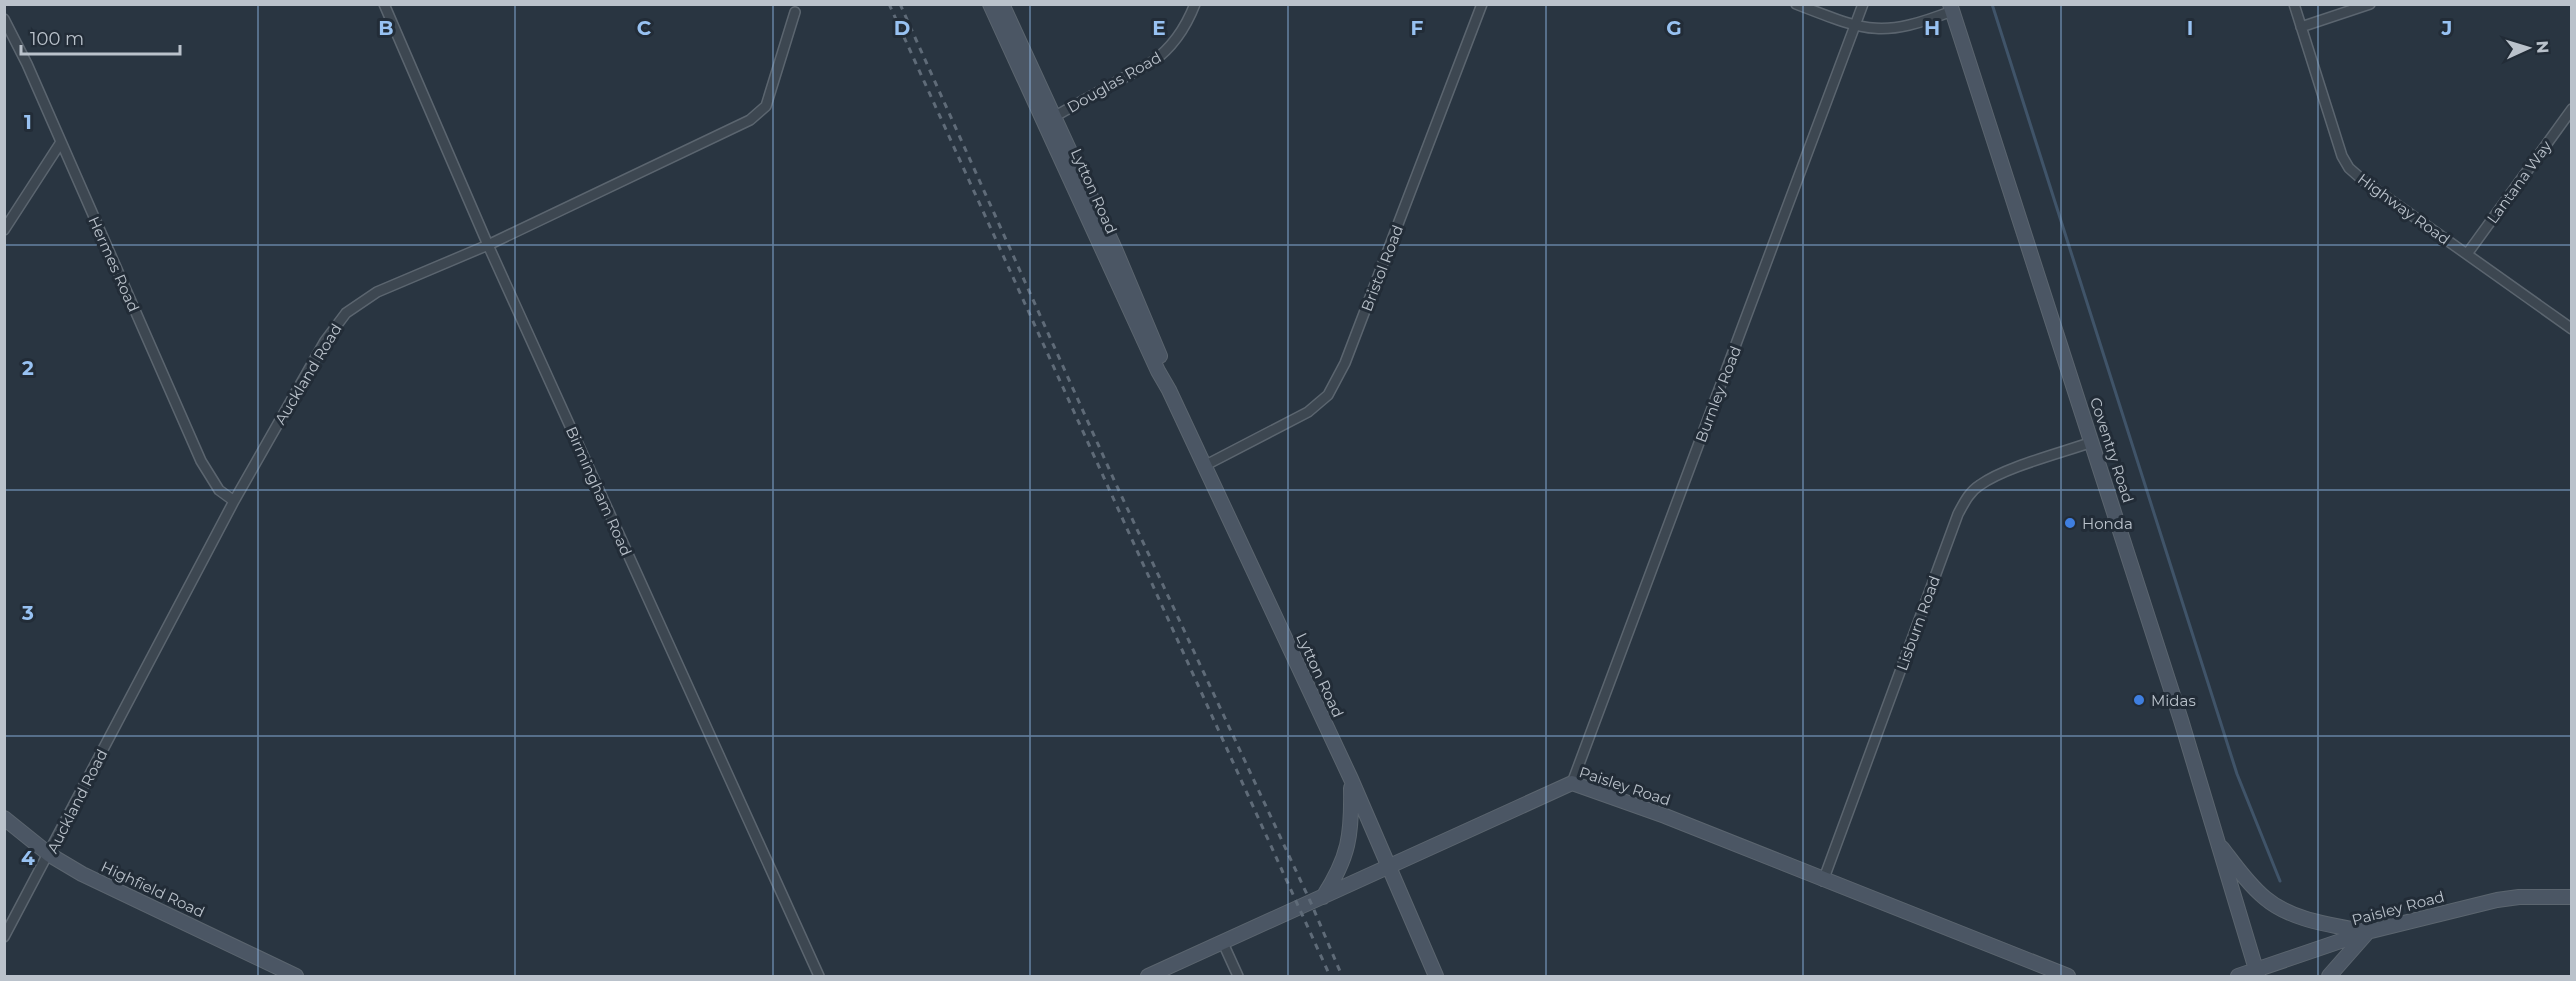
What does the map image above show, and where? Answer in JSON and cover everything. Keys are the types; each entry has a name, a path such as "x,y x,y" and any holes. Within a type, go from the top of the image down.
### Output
{"main road":[{"name":"Lytton Road","path":"990,4 1049,119"},
{"name":"Lytton Road","path":"1002,4 1153,360 1351,779 1436,976"},
{"name":"Coventry Road","path":"1951,8 2181,720 2257,974"},
{"path":"1322,899 1336,877 1350,839 1351,779"},
{"name":"Paisley Road","path":"1148,976 1322,899 1388,866 1572,783 1673,819 1823,881 2068,976"},
{"name":"Highfield Road","path":"4,818 50,855 81,874 296,976"},
{"path":"2216,841 2252,886 2273,904 2301,918 2367,932 2329,976"},
{"name":"Paisley Road","path":"2238,976 2257,974 2367,932 2496,900 2530,896 2571,897"}],"street":[{"name":"Birmingham Road","path":"384,4 488,245 819,976"},
{"name":"Douglas Road","path":"1049,119 1166,53 1195,4"},
{"name":"Bristol Road","path":"1204,466 1308,412 1328,395 1345,363 1482,4"},
{"path":"1796,4 1855,27 1897,29 1916,25 1951,8"},
{"name":"Burnley Road","path":"1572,783 1863,4"},
{"name":"Highway Road","path":"2294,4 2338,146 2349,168 2365,182 2571,328"},
{"path":"2301,27 2370,4"},
{"name":"Auckland Road","path":"4,937 50,855 234,501 325,341 346,313 377,292 488,245 750,120 766,106 795,12"},
{"name":"Hermes Road","path":"4,19 61,142 201,460 219,490 234,501"},
{"name":"Lantana Way","path":"2467,254 2571,110"},
{"path":"4,230 61,142"},
{"name":"Lisburn Road","path":"1823,881 1958,514 1967,497 1978,485 1995,476 2092,442"},
{"path":"1223,943 1238,976"}],"waterway":[{"path":"1992,4 2237,774 2280,881"}],"railway":[{"path":"889,4 1330,976"},
{"path":"900,4 1115,482 1311,903 1342,976"}],"place":[{"name":"Honda","path":"2070,523"},
{"name":"Midas","path":"2139,700"}]}
